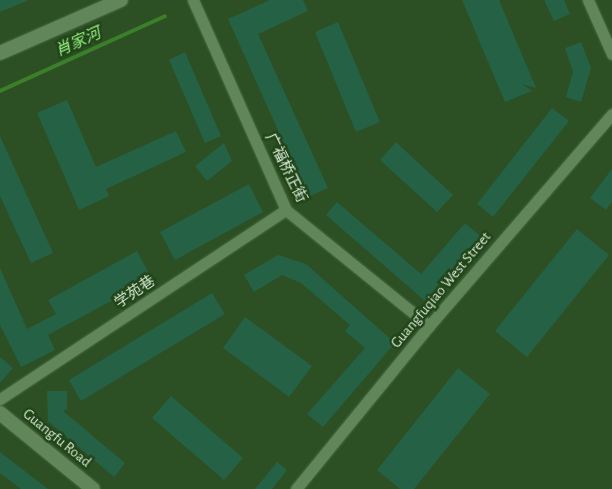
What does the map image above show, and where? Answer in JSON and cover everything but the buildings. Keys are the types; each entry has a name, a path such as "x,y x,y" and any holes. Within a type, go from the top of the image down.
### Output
{"main road":[{"path":"0,53 122,0"},
{"name":"Guangfu Road","path":"0,413 93,489"}],"street":[{"name":"广福桥正街","path":"193,0 286,210 429,326"},
{"path":"588,0 612,54"},
{"name":"Guangfuqiao West Street","path":"296,489 429,326 612,114"},
{"name":"学苑巷","path":"0,399 286,210"}],"waterway":[{"name":"肖家河","path":"0,91 165,16"}]}
